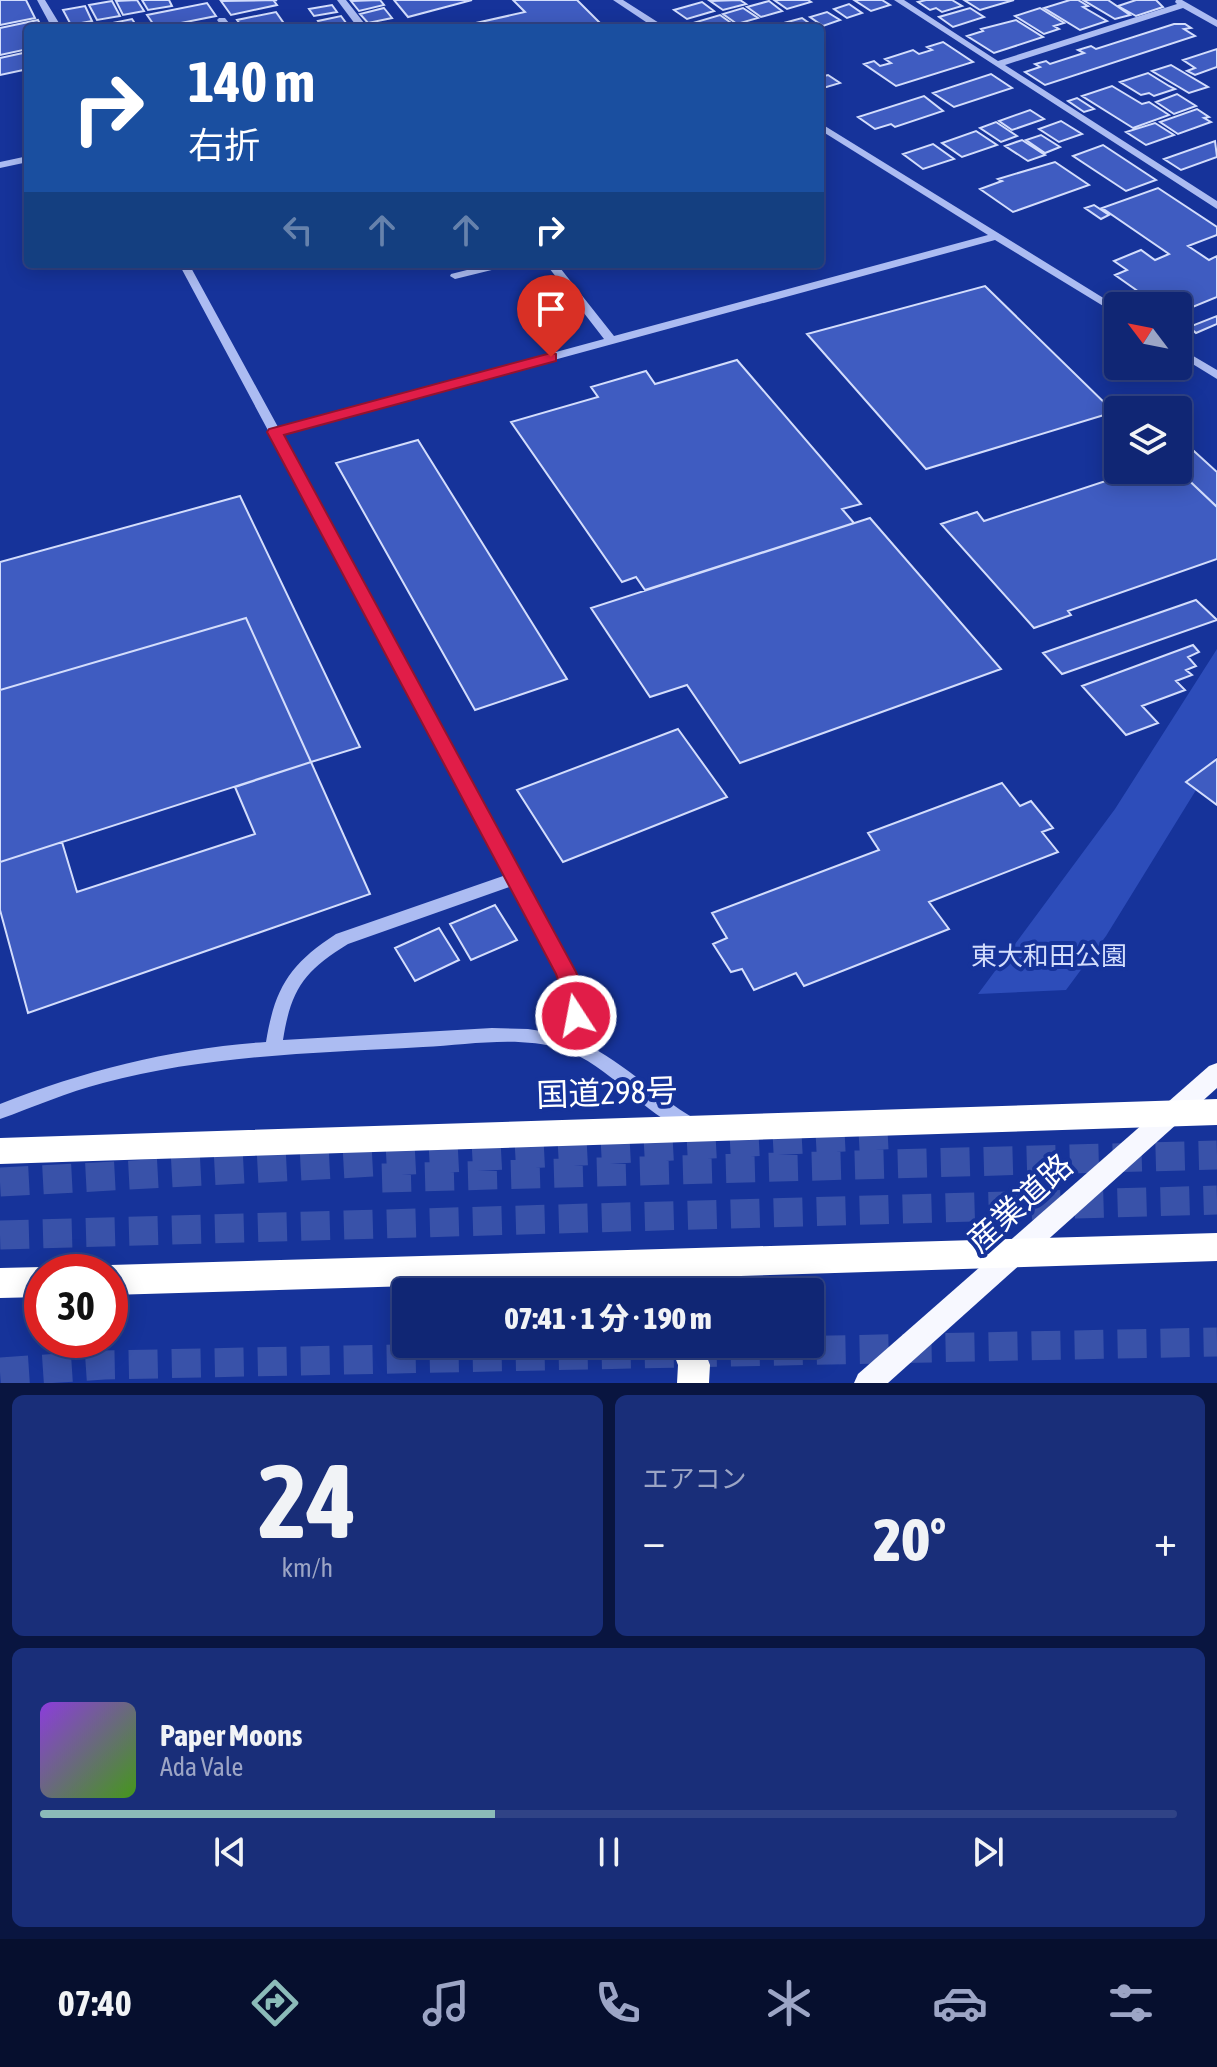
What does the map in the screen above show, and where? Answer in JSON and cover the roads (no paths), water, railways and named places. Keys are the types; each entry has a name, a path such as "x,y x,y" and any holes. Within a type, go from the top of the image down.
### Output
{"highway":[{"name":"国道298号","path":"0,1151 694,1126 1217,1112"},
{"path":"128,1279 1217,1247"},
{"path":"573,1264 608,1278"},
{"path":"0,1283 24,1282"},
{"path":"691,1358 693,1383"}],"main road":[{"name":"産業道路","path":"868,1383 1217,1073"}],"street":[{"path":"41,0 55,24"},
{"path":"341,0 360,24"},
{"path":"617,0 656,24"},
{"path":"898,0 1217,206"},
{"path":"997,64 1180,3 1217,24"},
{"path":"824,128 1104,303"},
{"path":"0,165 24,160"},
{"path":"275,432 997,236"},
{"path":"186,268 574,991 576,1016 565,1042"},
{"path":"455,276 488,268"},
{"path":"554,268 612,341"},
{"path":"1192,359 1217,375"},
{"path":"274,1046 284,994 296,974 316,954 342,939 516,878"},
{"path":"0,1112 95,1078 179,1057 274,1046 522,1036 565,1042 613,1071 654,1104 694,1126"}],"tunnel":[{"path":"0,1182 900,1134"},
{"path":"382,1178 1217,1155"},
{"path":"0,1235 1217,1200"},
{"path":"0,1372 104,1365 1217,1342"}],"park label":[{"name":"東大和田公園","path":"1049,956"}]}
